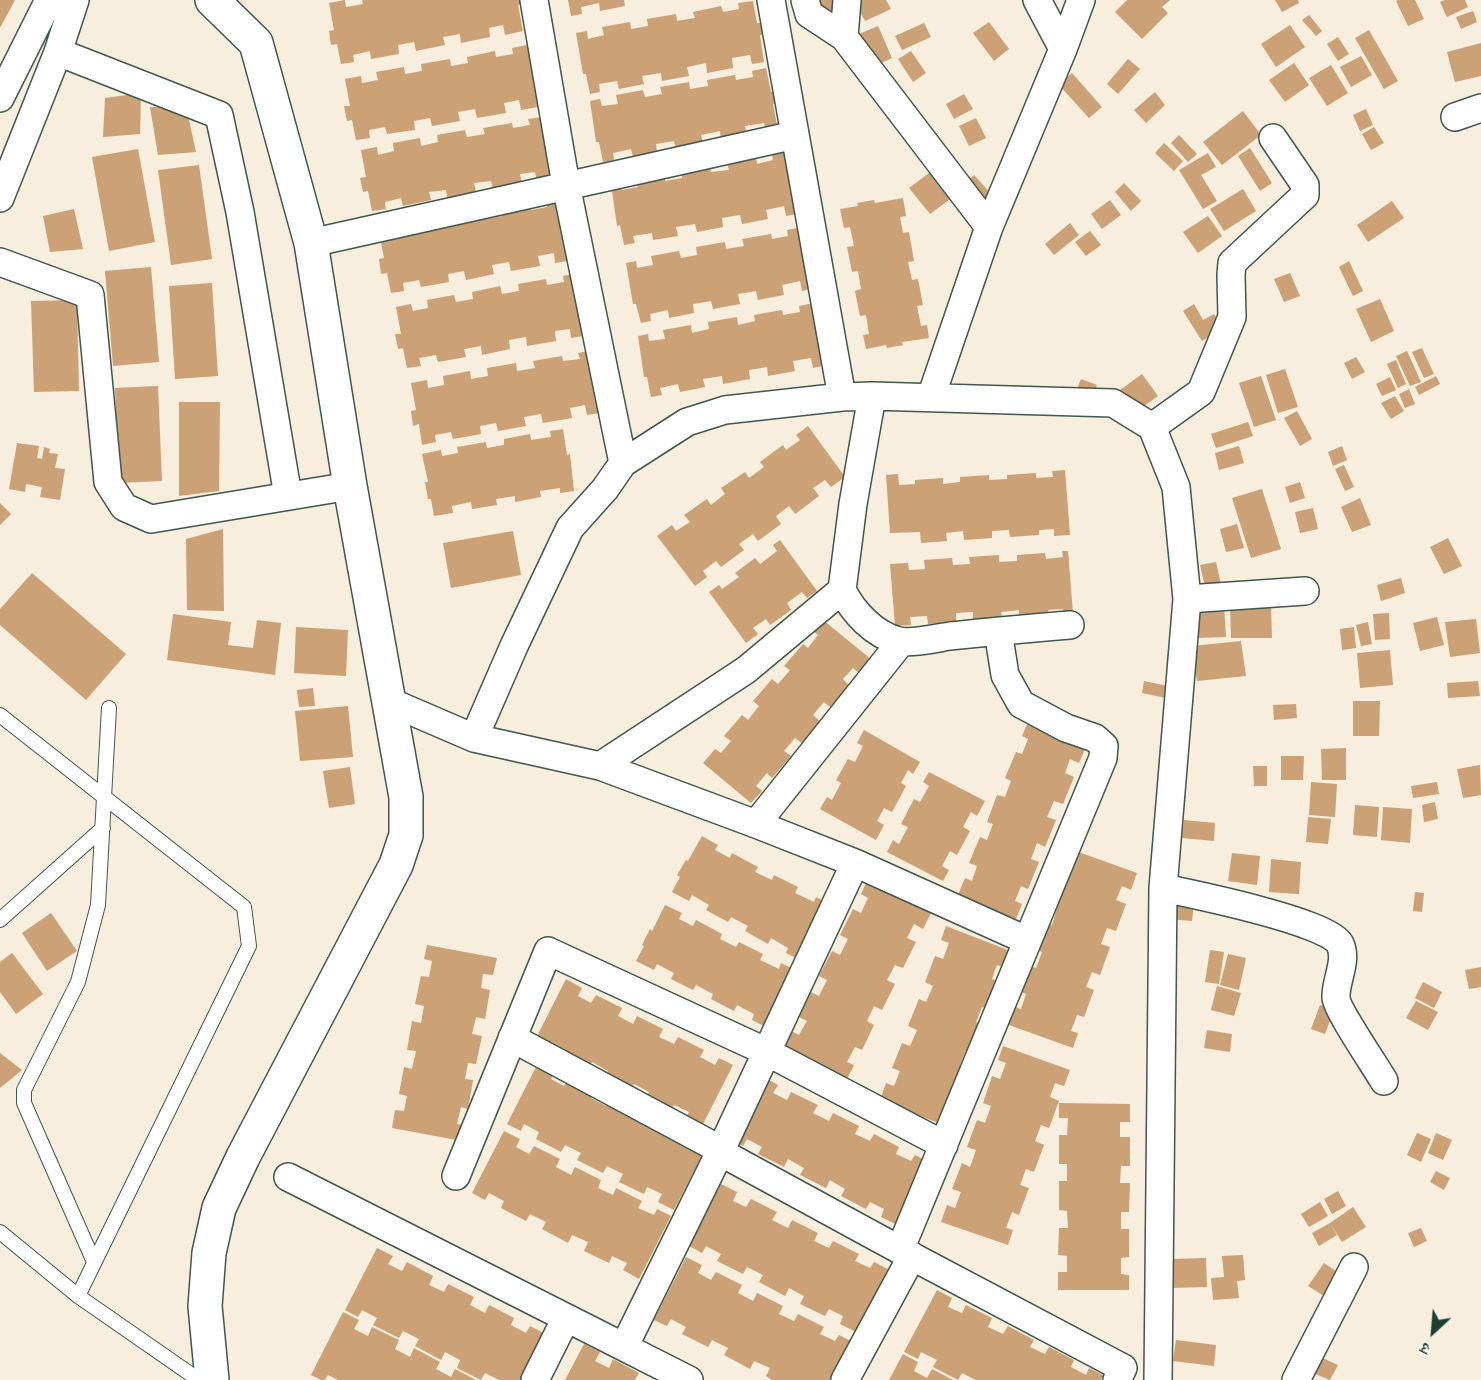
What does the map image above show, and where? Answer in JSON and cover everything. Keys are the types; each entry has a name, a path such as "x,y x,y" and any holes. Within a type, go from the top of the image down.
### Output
{"street":[{"path":"0,98 49,0"},
{"path":"0,198 58,52 75,0"},
{"path":"199,1379 209,1253 219,1208 243,1157 396,865 406,835 405,797 350,486 311,243 256,43 212,0"},
{"path":"534,0 566,185 623,463"},
{"path":"771,0 842,397"},
{"path":"805,0 809,14 844,37 989,227"},
{"path":"844,37 847,0"},
{"path":"1037,0 1064,48"},
{"path":"931,397 989,227 1064,48 1081,0"},
{"path":"58,52 219,115 240,212 288,496"},
{"path":"1455,117 1481,108"},
{"path":"311,243 795,135"},
{"path":"1152,427 1201,392 1232,317 1232,263 1305,195 1305,185 1273,138"},
{"path":"0,262 90,295 108,482 124,507 151,519 350,486"},
{"path":"872,396 853,504 842,590 850,607 881,633 901,642 1070,625"},
{"path":"474,738 514,646 570,528 606,489 623,463 687,422 725,410 842,397 872,396 1113,403 1152,427 1176,487 1187,599 1163,888 1158,1380"},
{"path":"600,766 746,670 842,590"},
{"path":"1187,599 1305,591"},
{"path":"845,1380 906,1253 944,1145 1026,940 1103,758 1104,746 1095,738 1066,728 1021,704 1005,675 998,631"},
{"path":"756,824 901,642"},
{"path":"388,701 474,738 600,766 756,824 855,863 1026,940"},
{"path":"624,1347 720,1152 765,1051 855,863"},
{"path":"1163,888 1245,906 1322,930 1335,938 1340,944 1342,956 1336,1000 1384,1081"},
{"path":"456,1176 548,951 765,1051 944,1145"},
{"path":"512,1038 906,1253 1123,1368 1117,1380"},
{"path":"288,1177 689,1380"},
{"path":"1296,1380 1354,1267"},
{"path":"535,1380 566,1318"}],"lane":[{"path":"94,1262 24,1103 24,1090 78,982 98,905 110,708"},
{"path":"0,716 244,907 249,946 78,1296"},
{"path":"0,920 103,828"},
{"path":"0,1232 78,1296 199,1379"}],"building":[{"path":"0,0 15,0 0,28"},
{"path":"345,0 346,7 363,4 362,0 523,0 523,3 518,5 523,31 505,35 503,25 489,28 490,37 461,43 460,34 443,37 445,45 416,51 414,42 398,45 399,54 371,59 370,51 353,55 354,62 341,64 337,44 331,45 329,31 334,30 329,3"},
{"path":"568,0 624,0 625,6 600,11 599,3 581,7 582,14 571,16"},
{"path":"819,0 835,0 838,7 824,13"},
{"path":"854,0 886,0 891,9 865,21"},
{"path":"1127,0 1170,0 1162,7 1168,13 1142,39 1115,12"},
{"path":"1275,0 1298,0 1299,3 1282,12"},
{"path":"1415,0 1424,19 1408,26 1396,1"},
{"path":"1465,0 1468,7 1447,17 1440,2"},
{"path":"753,1 757,23 761,23 763,35 760,35 764,62 752,64 750,55 732,58 733,68 707,73 706,63 687,67 689,76 662,81 661,73 642,76 644,84 619,89 617,81 599,84 600,92 590,94 586,74 583,74 576,33 587,31 588,39 604,35 602,27 630,22 631,29 648,26 647,19 676,14 677,21 695,18 693,12 721,6 723,12 739,9 738,3"},
{"path":"1473,11 1477,22 1461,29 1456,17"},
{"path":"1309,15 1322,31 1316,36 1302,20"},
{"path":"989,22 1009,49 994,61 973,33"},
{"path":"924,23 931,37 902,50 895,36"},
{"path":"1290,25 1305,47 1276,67 1261,44"},
{"path":"878,26 892,58 873,67 859,34"},
{"path":"1369,30 1398,81 1384,89 1355,38"},
{"path":"1338,37 1349,54 1338,61 1327,44"},
{"path":"1481,43 1481,76 1455,82 1447,52"},
{"path":"527,45 531,68 537,67 539,79 533,80 538,107 521,110 519,100 504,103 506,113 477,118 475,109 458,112 460,121 432,126 430,118 414,121 415,130 387,134 385,127 369,130 370,138 356,140 352,120 347,121 344,106 350,106 345,79 361,76 362,83 378,80 376,72 404,67 405,74 422,71 421,64 450,59 451,66 468,63 467,57 495,51 496,57 513,54 512,48"},
{"path":"911,51 926,73 913,82 898,59"},
{"path":"1361,56 1372,75 1351,87 1340,67"},
{"path":"1128,59 1140,69 1118,94 1107,84"},
{"path":"1294,63 1309,85 1285,102 1269,80"},
{"path":"1331,65 1348,93 1327,106 1309,78"},
{"path":"766,68 771,92 774,91 776,103 773,104 778,130 766,133 764,123 745,126 747,136 721,140 720,131 701,135 703,144 676,149 674,141 656,144 657,152 633,157 631,149 613,153 614,160 603,162 599,142 596,142 590,101 600,99 602,106 618,104 616,95 643,90 645,97 662,94 660,87 689,82 690,89 708,86 707,80 735,75 736,80 753,77 752,71"},
{"path":"1072,73 1102,107 1089,118 1059,85"},
{"path":"1155,92 1165,105 1146,123 1134,110"},
{"path":"141,93 140,134 103,137 105,98"},
{"path":"964,94 973,109 954,119 946,104"},
{"path":"150,107 186,107 196,152 158,155"},
{"path":"1366,109 1373,125 1360,131 1353,115"},
{"path":"1243,111 1261,135 1222,165 1203,142"},
{"path":"543,117 554,178 537,182 535,172 520,174 522,184 493,189 491,181 474,183 476,192 447,198 446,190 429,192 431,200 403,206 401,198 385,202 386,209 372,211 368,191 363,192 360,178 366,177 361,150 377,147 378,155 394,151 393,143 420,138 421,146 438,142 437,135 465,130 467,137 485,134 483,128 512,123 513,128 530,125 528,119"},
{"path":"976,118 986,138 969,146 959,126"},
{"path":"1374,127 1384,143 1371,150 1362,134"},
{"path":"1179,135 1197,154 1188,162 1171,143"},
{"path":"1164,143 1183,161 1174,171 1155,153"},
{"path":"1250,148 1272,183 1260,191 1238,156"},
{"path":"138,149 155,242 109,251 92,157"},
{"path":"787,152 798,214 786,216 784,206 766,210 768,219 742,224 740,215 722,218 723,227 697,232 695,224 676,227 678,236 653,240 652,233 633,236 635,243 624,245 620,225 617,226 611,184 621,182 622,190 638,187 636,178 664,173 665,181 682,178 681,170 710,165 711,172 729,170 727,163 756,158 757,164 773,160 772,154"},
{"path":"1208,153 1216,167 1201,175 1217,201 1203,209 1179,170"},
{"path":"199,165 212,259 171,265 158,170"},
{"path":"937,167 957,194 930,214 909,188"},
{"path":"974,175 995,198 984,208 963,185"},
{"path":"1124,183 1141,201 1131,211 1115,192"},
{"path":"1243,189 1256,211 1224,231 1210,209"},
{"path":"561,198 573,260 555,263 554,253 538,256 540,266 511,271 509,262 492,265 494,274 466,280 464,271 448,274 449,282 421,287 419,280 403,283 404,291 391,293 387,273 381,274 379,259 384,258 379,232 484,212 485,219 503,216 502,209 530,204 531,210 547,207 547,201"},
{"path":"903,198 906,216 900,217 903,233 909,232 914,261 908,262 912,280 918,279 923,305 917,306 921,326 927,325 929,338 902,342 903,345 887,348 886,345 866,349 863,335 869,334 866,315 860,316 855,291 861,289 858,271 852,272 847,247 854,246 850,227 844,228 840,209 874,200 875,203"},
{"path":"1110,200 1121,215 1102,229 1091,214"},
{"path":"1392,201 1404,218 1368,242 1357,225"},
{"path":"74,209 83,249 50,252 43,216"},
{"path":"1208,216 1222,236 1198,253 1183,232"},
{"path":"1070,223 1079,235 1054,255 1045,244"},
{"path":"802,227 814,288 802,291 800,281 782,285 784,295 758,300 756,291 738,294 740,304 713,309 711,301 693,304 694,313 669,318 668,310 650,314 651,321 641,323 636,304 633,304 626,263 636,261 637,268 653,265 651,256 679,251 681,258 697,255 696,247 725,242 726,249 744,246 742,239 771,234 772,239 788,236 787,230"},
{"path":"1090,231 1101,245 1086,256 1075,242"},
{"path":"1349,261 1363,291 1353,296 1339,267"},
{"path":"151,267 159,362 113,366 105,271"},
{"path":"578,273 589,335 571,338 570,329 555,331 556,341 527,346 526,337 509,340 510,349 482,355 481,346 464,349 466,357 438,362 436,355 419,358 421,366 407,368 403,348 398,349 395,334 401,334 396,307 411,304 413,311 428,308 427,300 454,295 456,302 473,299 472,292 500,286 502,294 519,291 518,284 546,279 547,285 564,282 563,276"},
{"path":"1290,273 1300,296 1284,302 1274,279"},
{"path":"212,283 218,376 175,379 169,286"},
{"path":"1380,299 1394,331 1371,342 1356,309"},
{"path":"77,300 79,391 34,392 31,301"},
{"path":"814,303 826,365 813,368 811,358 793,361 795,371 768,376 767,367 749,370 750,379 723,384 722,376 703,379 705,387 680,392 678,384 660,388 662,395 651,397 647,377 644,377 638,336 648,334 649,341 665,339 663,330 691,325 692,333 709,329 708,322 737,317 738,325 755,321 754,315 782,310 783,315 800,312 799,306"},
{"path":"1194,304 1203,320 1214,314 1223,328 1202,341 1183,311"},
{"path":"1422,348 1434,374 1424,378 1412,352"},
{"path":"593,350 605,412 587,415 585,405 570,408 572,418 543,423 541,414 524,417 526,426 498,431 496,423 480,426 481,434 453,439 451,432 435,435 436,442 422,445 419,424 413,426 411,411 416,410 411,383 427,380 428,388 444,385 443,376 470,371 471,379 488,376 487,368 516,363 517,371 535,368 533,361 562,356 563,361 580,359 578,353"},
{"path":"1407,351 1421,382 1410,386 1396,356"},
{"path":"1356,357 1365,372 1352,379 1344,363"},
{"path":"1396,360 1406,384 1398,388 1387,364"},
{"path":"1285,369 1298,407 1278,413 1266,375"},
{"path":"1142,374 1158,396 1136,412 1120,390"},
{"path":"1261,376 1276,420 1254,427 1239,383"},
{"path":"1436,376 1440,384 1419,395 1415,387"},
{"path":"1390,377 1396,390 1382,396 1376,384"},
{"path":"1081,379 1097,385 1091,400 1075,393"},
{"path":"158,386 162,481 119,483 115,388"},
{"path":"1409,389 1415,404 1405,408 1399,394"},
{"path":"1395,396 1404,411 1391,419 1381,403"},
{"path":"179,402 220,402 219,491 179,496"},
{"path":"1297,411 1312,439 1300,446 1284,418"},
{"path":"1248,422 1253,436 1216,448 1211,434"},
{"path":"808,426 845,477 831,487 825,480 813,488 819,496 795,514 789,506 776,516 781,524 758,541 753,534 739,544 744,550 721,567 716,561 703,571 707,577 695,586 657,536 672,525 676,531 690,522 684,515 707,499 711,505 725,494 721,488 745,472 749,478 764,467 760,462 783,445 786,450 800,440 796,435"},
{"path":"563,429 567,455 570,454 574,491 560,493 560,488 540,491 541,497 515,502 515,496 496,499 497,505 472,509 471,502 452,506 453,513 434,516 431,499 428,499 425,482 428,482 422,454 441,450 442,456 458,453 457,447 486,442 487,448 504,445 504,439 530,434 531,440 551,437 550,431"},
{"path":"17,443 39,446 37,458 42,459 44,447 50,449 49,453 58,454 55,468 65,469 60,500 40,497 42,487 26,484 25,492 9,489"},
{"path":"1239,446 1244,463 1219,470 1215,453"},
{"path":"1342,446 1347,460 1333,466 1328,452"},
{"path":"1344,465 1354,487 1345,491 1335,469"},
{"path":"1065,470 1070,535 1054,536 1054,529 1039,530 1039,535 1010,537 1009,530 992,531 992,538 964,540 963,531 946,533 947,541 921,543 920,532 890,533 886,475 898,474 899,485 915,484 915,480 943,478 943,484 960,482 960,477 989,475 989,480 1007,479 1007,475 1036,473 1036,478 1053,477 1052,471"},
{"path":"1300,482 1305,498 1290,503 1285,487"},
{"path":"1262,489 1281,549 1251,558 1232,498"},
{"path":"1360,498 1371,525 1352,532 1341,507"},
{"path":"0,503 11,514 0,525"},
{"path":"1313,508 1318,529 1300,533 1295,512"},
{"path":"1237,524 1244,548 1226,552 1220,529"},
{"path":"223,529 224,611 187,610 186,539"},
{"path":"513,531 521,575 451,588 443,543"},
{"path":"1448,538 1462,566 1444,574 1430,547"},
{"path":"780,540 817,591 807,598 802,592 787,603 791,610 770,625 766,619 753,628 758,634 746,643 709,592 719,585 722,589 739,577 735,573 755,558 760,564 777,551 773,545"},
{"path":"1062,551 1068,551 1073,613 1064,614 1063,609 1048,610 1049,615 1019,617 1019,610 1001,612 1002,618 973,620 973,612 956,613 956,621 928,624 927,616 910,617 911,625 895,626 890,564 908,563 909,570 925,569 924,560 952,558 953,565 970,564 969,557 999,555 999,562 1017,561 1017,555 1045,553 1046,559 1063,557"},
{"path":"1216,562 1221,584 1205,587 1200,565"},
{"path":"32,573 126,654 86,700 0,625 0,609"},
{"path":"1401,578 1405,593 1381,601 1377,585"},
{"path":"1224,606 1226,637 1195,638 1193,607"},
{"path":"1230,606 1271,606 1272,638 1231,638"},
{"path":"1389,613 1390,639 1375,640 1373,614"},
{"path":"173,614 231,622 228,645 253,648 257,620 281,623 275,675 167,660"},
{"path":"1437,617 1444,645 1420,651 1413,623"},
{"path":"1476,619 1480,653 1450,657 1445,622"},
{"path":"823,620 872,660 860,674 853,668 843,679 850,686 831,708 824,702 813,715 820,721 802,743 795,738 784,751 791,756 772,778 767,773 756,786 762,791 751,803 703,763 715,749 721,753 731,741 724,736 742,715 748,720 759,706 753,701 772,679 778,684 790,670 784,666 803,644 808,648 818,635 813,631"},
{"path":"1368,622 1372,644 1361,646 1356,625"},
{"path":"296,627 348,630 346,676 294,673"},
{"path":"1354,627 1356,648 1342,650 1340,629"},
{"path":"1241,641 1246,676 1197,681 1192,646"},
{"path":"1390,650 1393,685 1360,688 1357,653"},
{"path":"1144,681 1168,686 1166,698 1142,693"},
{"path":"1478,681 1480,696 1448,698 1447,683"},
{"path":"313,688 315,706 299,707 297,690"},
{"path":"1353,701 1380,701 1379,736 1353,736"},
{"path":"1296,704 1297,718 1274,720 1273,705"},
{"path":"348,706 353,757 300,761 295,711"},
{"path":"1028,722 1086,747 1079,763 1070,759 1065,773 1074,777 1063,804 1054,801 1047,817 1056,820 1045,847 1037,843 1031,859 1039,862 1028,889 1021,886 1015,901 1022,904 1016,919 958,895 965,878 972,881 977,866 969,863 980,837 987,840 993,824 987,822 997,795 1005,797 1011,781 1005,778 1016,752 1022,754 1028,739 1022,736"},
{"path":"864,730 920,762 913,774 908,770 901,783 906,786 892,812 884,808 877,821 884,825 876,840 820,809 827,797 832,800 841,783 836,780 848,759 855,762 863,746 857,743"},
{"path":"1346,748 1346,780 1322,780 1321,749"},
{"path":"1281,756 1304,756 1303,780 1281,780"},
{"path":"1480,765 1481,795 1463,798 1457,769"},
{"path":"1253,766 1267,766 1267,786 1254,786"},
{"path":"350,767 355,804 329,808 323,771"},
{"path":"929,772 985,801 977,816 971,812 963,827 970,831 957,855 950,851 942,866 949,870 943,881 887,852 893,840 899,844 908,827 901,824 914,799 920,802 929,786 923,782"},
{"path":"1311,782 1337,784 1335,817 1309,815"},
{"path":"1437,782 1439,794 1413,798 1411,786"},
{"path":"1435,802 1438,819 1424,822 1422,805"},
{"path":"1355,805 1379,807 1377,837 1353,835"},
{"path":"1383,807 1412,809 1410,843 1381,840"},
{"path":"1308,817 1331,819 1328,844 1306,842"},
{"path":"1184,820 1215,823 1214,841 1182,838"},
{"path":"702,836 718,845 715,850 730,858 732,853 758,867 755,872 772,880 774,875 798,887 795,893 814,902 816,897 827,903 798,959 786,953 788,948 771,938 768,944 745,931 748,926 731,917 728,922 706,910 709,905 692,895 689,901 672,892 680,877 677,875"},
{"path":"1070,849 1137,873 1131,890 1122,886 1116,900 1126,904 1116,931 1107,928 1101,944 1110,947 1100,975 1092,972 1086,987 1094,990 1084,1017 1077,1015 1071,1031 1078,1033 1073,1048 1006,1024 1013,1006 1021,1009 1026,994 1018,991 1028,965 1036,968 1042,952 1034,949 1043,922 1052,925 1057,908 1050,905 1060,878 1067,881 1073,865"},
{"path":"1232,853 1260,856 1257,885 1228,881"},
{"path":"1271,859 1301,862 1299,894 1269,892"},
{"path":"867,881 931,913 923,929 914,924 907,938 916,942 903,968 895,965 887,980 895,984 882,1010 874,1006 867,1021 874,1025 862,1050 855,1047 847,1062 854,1065 847,1079 784,1047 791,1031 799,1035 807,1021 799,1017 811,992 819,996 827,980 819,976 832,951 840,955 848,939 840,935 853,909 861,913 868,898 861,894"},
{"path":"1415,892 1424,893 1422,912 1413,911"},
{"path":"1170,900 1194,902 1192,921 1169,919"},
{"path":"665,905 682,913 679,919 693,926 696,920 722,934 720,939 736,947 739,942 763,954 760,960 779,969 781,963 793,969 764,1026 752,1020 754,1014 737,1005 734,1011 711,999 713,994 696,985 693,990 671,979 674,973 657,964 654,970 636,961 650,929 652,931"},
{"path":"51,913 77,951 47,971 22,933"},
{"path":"946,926 1013,952 1007,968 997,965 992,979 1001,982 990,1010 982,1007 976,1022 985,1026 974,1053 966,1050 960,1065 968,1068 946,1126 880,1100 886,1083 894,1086 900,1071 892,1068 902,1043 910,1046 917,1030 908,1026 919,999 926,1002 933,986 925,982 935,956 943,959 949,943 941,940"},
{"path":"427,945 497,958 493,975 483,974 481,988 490,990 485,1019 476,1017 472,1034 482,1036 476,1064 468,1063 465,1079 473,1080 468,1109 461,1107 457,1124 465,1125 462,1141 392,1128 395,1110 404,1111 407,1096 399,1094 404,1067 412,1069 416,1051 407,1050 412,1021 421,1023 424,1006 415,1004 421,976 429,977 432,961 424,959"},
{"path":"1210,950 1224,952 1219,984 1205,982"},
{"path":"12,953 43,994 16,1014 0,992 0,962"},
{"path":"1228,954 1246,958 1239,990 1220,985"},
{"path":"1481,967 1481,987 1469,989 1465,970"},
{"path":"566,979 582,988 578,996 591,1003 596,995 622,1008 618,1016 633,1024 637,1016 663,1029 659,1037 674,1044 678,1037 704,1050 700,1057 715,1065 719,1058 733,1065 701,1128 685,1119 689,1112 674,1105 670,1112 646,1099 649,1092 634,1084 630,1091 604,1078 608,1071 592,1062 588,1070 562,1057 566,1050 551,1042 547,1049 534,1042"},
{"path":"1423,982 1442,992 1434,1008 1415,998"},
{"path":"1217,986 1241,993 1234,1016 1211,1010"},
{"path":"1416,1001 1438,1012 1428,1030 1406,1018"},
{"path":"1320,1005 1334,1010 1325,1034 1311,1029"},
{"path":"1207,1030 1232,1034 1230,1052 1204,1048"},
{"path":"1003,1046 1070,1070 1064,1086 1055,1083 1050,1097 1059,1101 1049,1128 1041,1125 1035,1141 1044,1145 1034,1172 1026,1169 1020,1185 1029,1188 1019,1215 1012,1212 1006,1228 1013,1230 1008,1245 941,1222 947,1205 955,1208 961,1192 952,1189 962,1163 970,1167 976,1150 967,1147 977,1120 985,1123 991,1106 983,1103 992,1076 1000,1079 1006,1063 998,1060"},
{"path":"0,1053 22,1070 0,1088"},
{"path":"539,1061 555,1070 551,1079 564,1086 569,1077 595,1090 591,1098 606,1106 611,1098 636,1111 633,1119 647,1127 651,1119 706,1147 674,1210 658,1202 662,1194 647,1187 644,1194 619,1182 623,1174 607,1166 603,1173 577,1160 581,1153 565,1145 561,1152 536,1139 539,1132 524,1124 521,1131 507,1124"},
{"path":"762,1076 778,1085 773,1093 787,1100 791,1092 818,1105 813,1113 829,1121 833,1113 859,1126 855,1134 870,1141 874,1134 899,1147 896,1154 911,1161 915,1155 929,1162 897,1225 881,1217 884,1209 870,1202 866,1209 841,1196 845,1189 830,1180 826,1188 800,1175 804,1168 788,1159 784,1167 758,1154 762,1147 747,1139 743,1146 730,1140"},
{"path":"1059,1103 1130,1104 1130,1122 1120,1122 1120,1137 1130,1137 1130,1166 1121,1166 1120,1183 1130,1183 1129,1212 1121,1212 1121,1229 1129,1229 1129,1257 1121,1258 1121,1274 1129,1275 1129,1290 1058,1290 1058,1272 1067,1272 1067,1256 1058,1255 1059,1228 1068,1228 1067,1211 1059,1210 1059,1181 1067,1181 1067,1164 1059,1164 1059,1135 1067,1135 1068,1118 1059,1118"},
{"path":"504,1131 520,1139 516,1147 529,1154 534,1146 560,1159 556,1167 571,1175 575,1167 601,1180 598,1188 613,1195 616,1188 642,1201 638,1208 654,1215 657,1209 671,1216 639,1279 623,1270 627,1263 612,1256 609,1263 584,1251 588,1242 572,1235 568,1243 542,1229 546,1222 530,1214 526,1221 501,1208 504,1201 489,1193 485,1200 472,1193"},
{"path":"1417,1133 1431,1139 1421,1162 1407,1155"},
{"path":"1436,1133 1452,1140 1443,1160 1428,1153"},
{"path":"1436,1171 1450,1178 1444,1190 1430,1182"},
{"path":"721,1184 737,1192 733,1201 746,1207 751,1199 777,1212 772,1220 788,1228 792,1220 818,1233 814,1241 829,1248 833,1241 859,1254 855,1261 870,1268 874,1262 888,1269 856,1332 840,1324 843,1316 829,1309 825,1316 800,1304 804,1296 789,1288 785,1296 759,1282 763,1275 747,1267 743,1274 717,1261 721,1254 706,1246 702,1253 689,1246"},
{"path":"1338,1191 1346,1206 1332,1214 1324,1199"},
{"path":"1320,1202 1328,1216 1309,1227 1301,1214"},
{"path":"1353,1207 1366,1227 1342,1242 1330,1223"},
{"path":"1330,1223 1337,1235 1319,1246 1312,1233"},
{"path":"1421,1228 1427,1241 1414,1247 1408,1233"},
{"path":"377,1248 393,1256 388,1264 402,1271 407,1262 433,1276 429,1285 444,1292 448,1284 474,1297 470,1305 485,1313 489,1305 514,1318 511,1325 526,1333 530,1326 544,1333 520,1380 499,1380 485,1373 481,1380 457,1368 460,1360 445,1352 441,1360 415,1346 419,1339 403,1331 399,1338 373,1325 377,1318 362,1310 358,1317 345,1310"},
{"path":"1243,1255 1245,1280 1237,1281 1239,1298 1213,1300 1211,1278 1224,1277 1222,1256"},
{"path":"686,1257 702,1265 698,1273 711,1280 716,1272 742,1285 738,1293 753,1301 757,1293 783,1306 779,1314 794,1321 798,1314 824,1327 820,1334 835,1341 839,1335 853,1342 834,1380 772,1380 766,1376 770,1368 754,1361 750,1369 724,1355 728,1348 712,1340 708,1347 682,1334 686,1327 671,1319 667,1326 654,1320"},
{"path":"1206,1258 1207,1287 1172,1288 1171,1259"},
{"path":"1324,1263 1339,1273 1324,1296 1308,1286"},
{"path":"937,1290 952,1298 948,1307 962,1313 966,1305 992,1318 988,1327 1003,1334 1008,1326 1034,1340 1030,1347 1045,1354 1049,1347 1074,1360 1071,1367 1086,1375 1089,1368 1103,1375 1101,1380 976,1380 962,1373 958,1380 933,1367 937,1360 921,1352 918,1359 904,1352"},
{"path":"343,1312 359,1320 354,1329 368,1336 372,1327 399,1340 395,1349 410,1357 414,1348 440,1362 436,1369 451,1377 455,1369 476,1380 338,1380 328,1375 325,1380 321,1380 311,1375"},
{"path":"1176,1340 1216,1345 1214,1366 1173,1361"},
{"path":"584,1344 600,1352 595,1361 609,1368 613,1359 639,1373 635,1380 565,1380"},
{"path":"903,1354 918,1362 914,1371 927,1378 932,1369 953,1380 889,1380"},
{"path":"1316,1355 1338,1365 1330,1380 1308,1371"}]}
